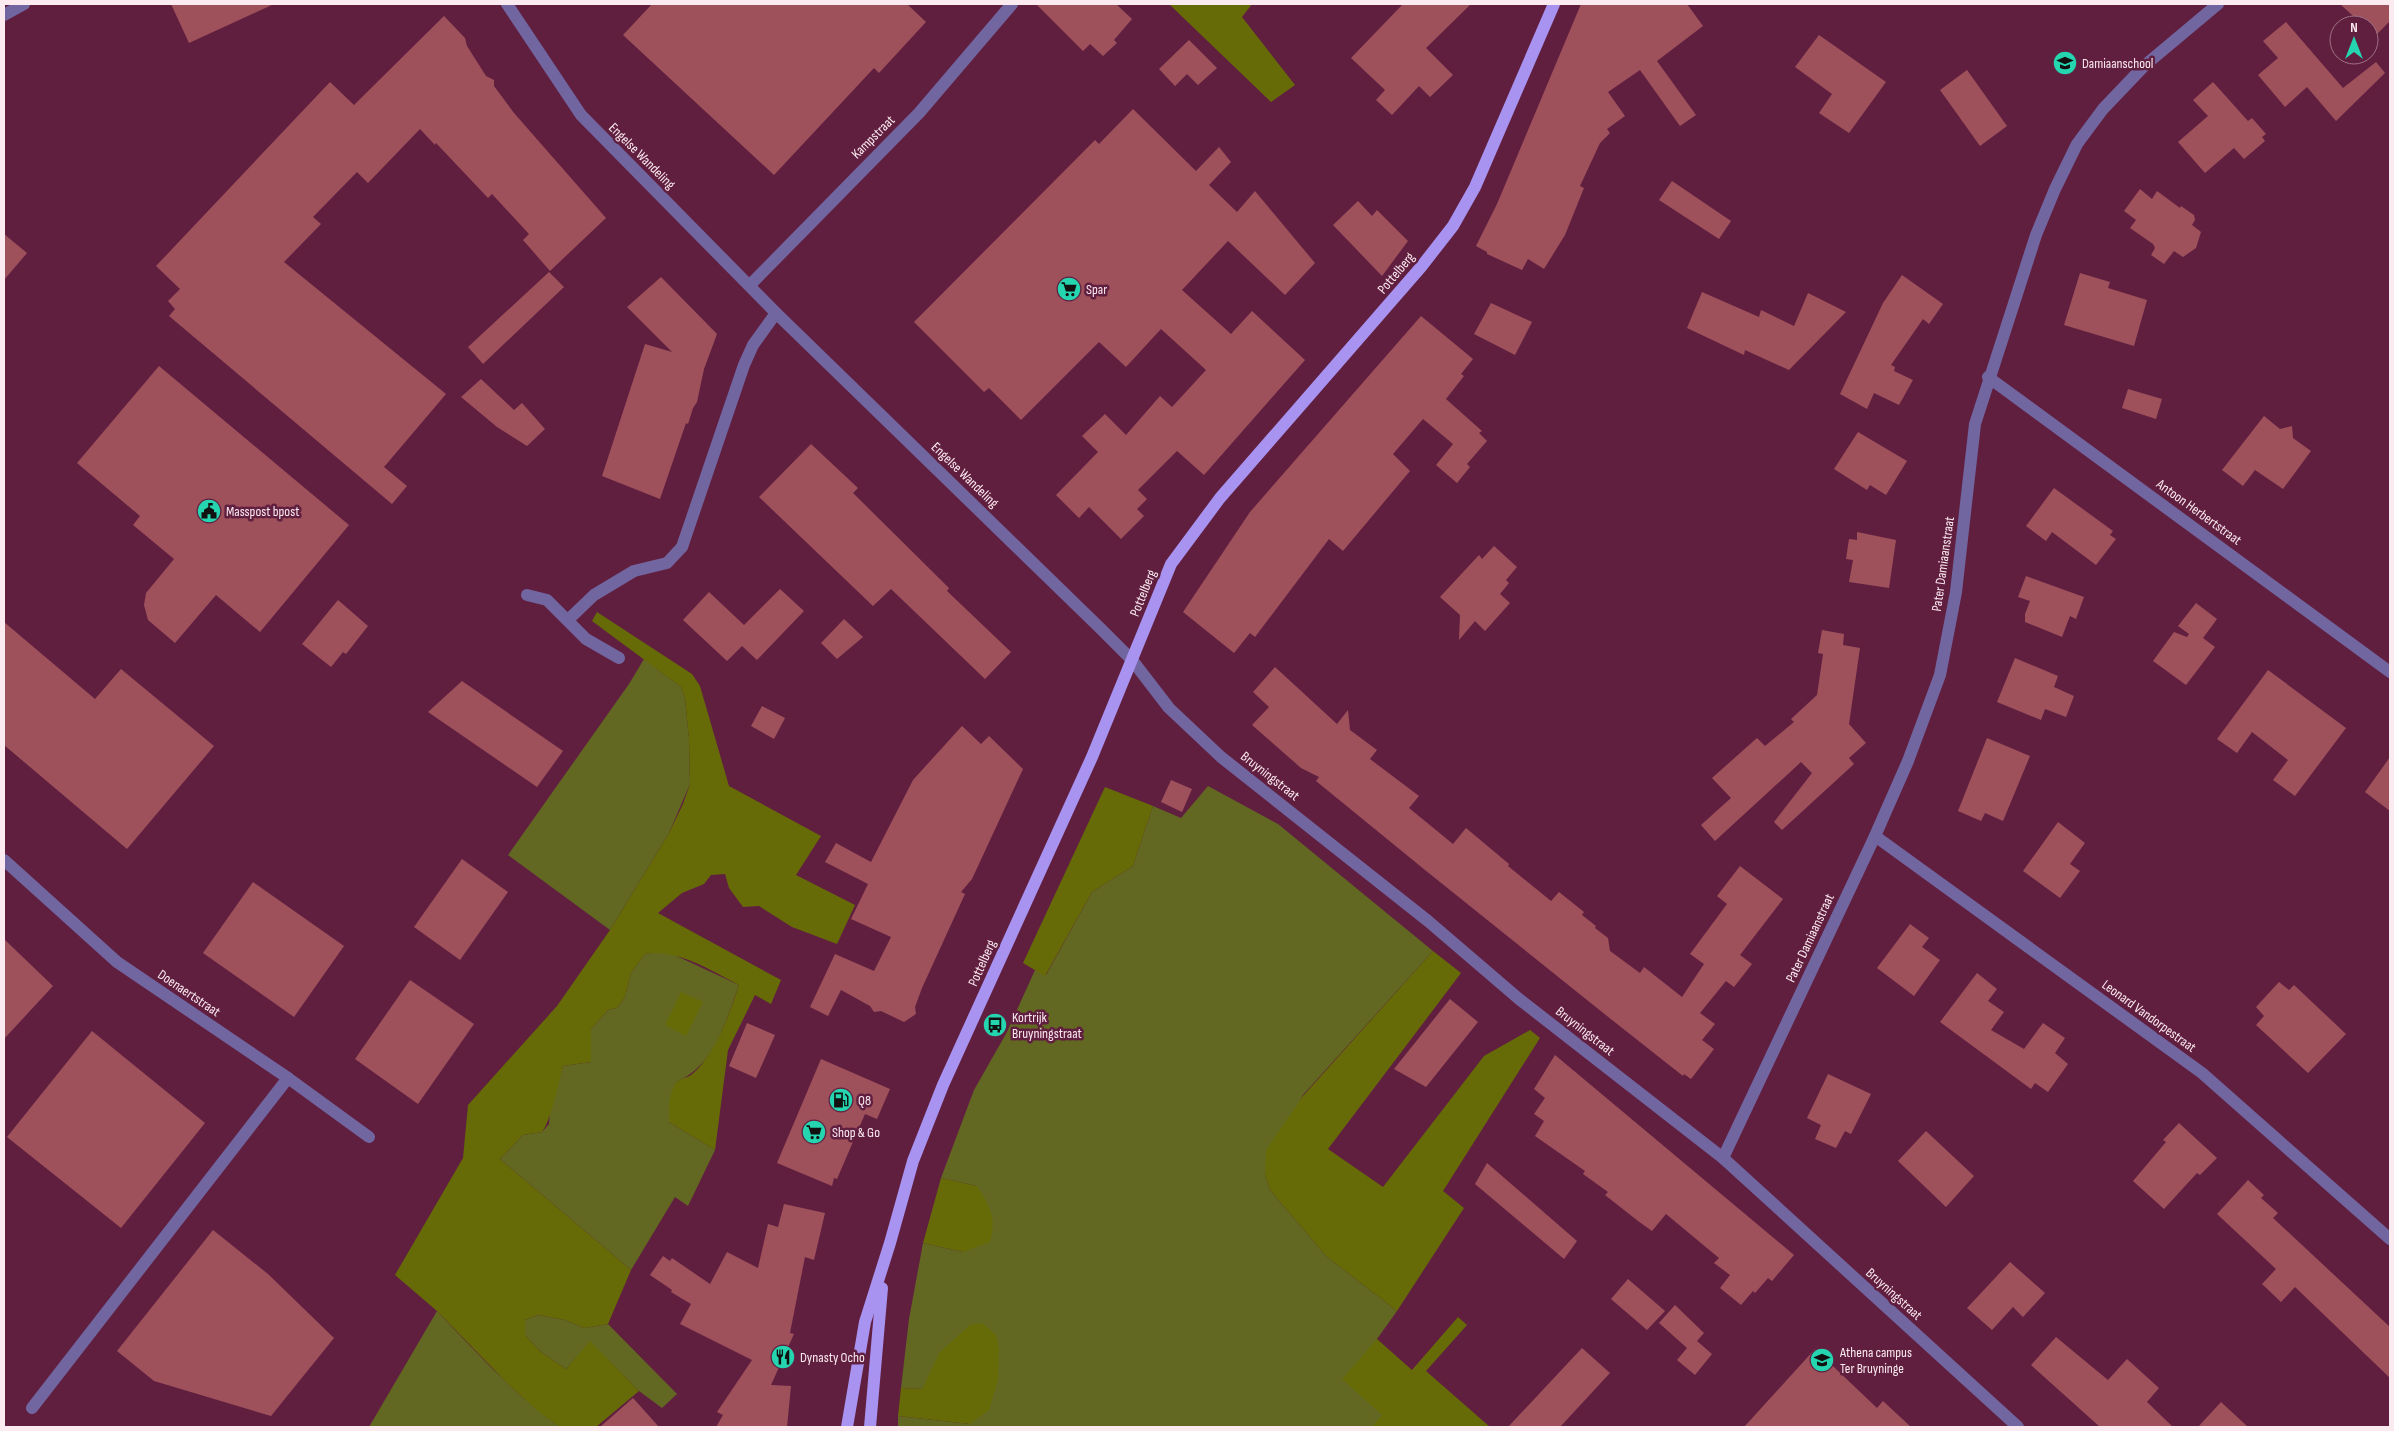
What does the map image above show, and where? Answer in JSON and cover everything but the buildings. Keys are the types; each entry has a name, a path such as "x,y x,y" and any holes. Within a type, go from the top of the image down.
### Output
{"main road":[{"name":"Pottelberg","path":"847,1427 865,1322 884,1265 913,1161 943,1086 1088,765 1171,564 1194,530 1421,267 1453,226 1475,187 1554,4"},
{"name":"Pottelberg","path":"870,1427 884,1265"}],"street":[{"path":"4,15 24,4"},
{"name":"Engelse Wandeling","path":"507,4 580,116 776,313 1132,660"},
{"name":"Kampstraat","path":"750,285 919,112 1012,4"},
{"name":"Pater Damiaanstraat","path":"1723,1158 1875,836 1908,761 1940,675 1956,592 1975,424 1988,377 2036,235 2077,144 2103,109 2144,66 2218,4"},
{"path":"569,619 594,595 634,571 667,563 682,547 744,365 753,345 776,313"},
{"name":"Antoon Herbertstraat","path":"1988,377 2390,672"},
{"path":"527,595 547,600 569,619 586,639 619,658"},
{"name":"Bruyningstraat","path":"1132,660 1169,708 1221,757 1428,921 1519,999 1723,1158 2018,1427"},
{"name":"Leonard Vandorpestraat","path":"1875,836 2202,1073 2390,1239"},
{"name":"Doenaertstraat","path":"4,860 117,962 288,1078 369,1137"},
{"path":"32,1408 288,1078"}],"green space":[{"path":"644,659 681,687 685,698 689,739 690,784 669,833 610,930 508,855 629,684"},
{"path":"1208,786 1278,824 1433,951 1303,1095 1265,1174 1270,1190 1326,1256 1397,1311 1377,1339 1383,1416 1372,1427 898,1427 898,1416 970,1424 930,1375 922,1389 901,1388 909,1319 923,1243 963,1252 977,1186 941,1178 974,1090 1007,1032 1035,970 1046,975 1092,892 1133,866 1153,806 1181,818"},
{"path":"657,952 670,953 739,985 724,1027 710,1053 691,1074 678,1081 669,1122 715,1150 688,1206 675,1197 631,1270 500,1159 523,1135 542,1132 549,1124 550,1111 563,1066 591,1062 591,1029 608,1010 617,1008 625,997 631,973 645,954"},
{"path":"437,1311 511,1387 560,1427 369,1427"},
{"path":"538,1315 565,1320 584,1328 608,1324 677,1394 662,1408 639,1391 590,1342 566,1369 541,1352 525,1335 525,1320"}],"shaded area":[{"path":"1169,4 1252,4 1242,17 1295,85 1271,102"},
{"path":"597,612 692,674 700,686 729,786 821,836 796,875 855,905 837,944 792,927 759,906 743,907 729,888 725,874 711,875 704,884 682,893 658,913 781,980 771,1004 755,995 728,1050 715,1150 669,1122 670,1101 672,1091 677,1082 689,1076 701,1065 715,1044 739,985 694,962 669,954 657,953 645,954 631,973 625,997 617,1008 608,1010 591,1029 591,1062 563,1066 552,1111 542,1132 523,1135 500,1159 631,1270 608,1324 584,1328 565,1320 538,1315 525,1320 525,1335 541,1352 566,1369 590,1341 639,1391 596,1427 560,1427 539,1412 508,1384 437,1311 395,1275 463,1158 468,1105 557,1006 610,930 669,833 690,784 689,739 685,698 681,687 592,621"},
{"path":"1105,787 1153,806 1133,866 1092,892 1045,976 1023,963"},
{"path":"1433,951 1461,973 1328,1149 1383,1187 1484,1056 1530,1030 1540,1038 1443,1191 1464,1208 1397,1311 1326,1256 1270,1190 1265,1174 1266,1150 1303,1096"},
{"path":"681,992 703,1002 686,1036 665,1025"},
{"path":"941,1178 977,1186 986,1200 991,1213 993,1226 990,1242 963,1252 923,1243"},
{"path":"1458,1317 1467,1325 1426,1371 1490,1427 1372,1427 1382,1415 1342,1379 1377,1339 1412,1370"},
{"path":"982,1323 996,1335 999,1348 998,1380 989,1410 970,1424 898,1416 901,1388 922,1389 940,1352 970,1325"}],"place":[{"name":"Damiaanschool","path":"2065,63"},
{"name":"Spar","path":"1069,289"},
{"name":"Masspost bpost","path":"209,511"},
{"name":"Kortrijk Bruyningstraat","path":"995,1025"},
{"name":"Q8","path":"841,1100"},
{"name":"Shop & Go","path":"814,1132"},
{"name":"Dynasty Ocho","path":"783,1357"},
{"name":"Athena campus Ter Bruyninge","path":"1822,1360"}]}
